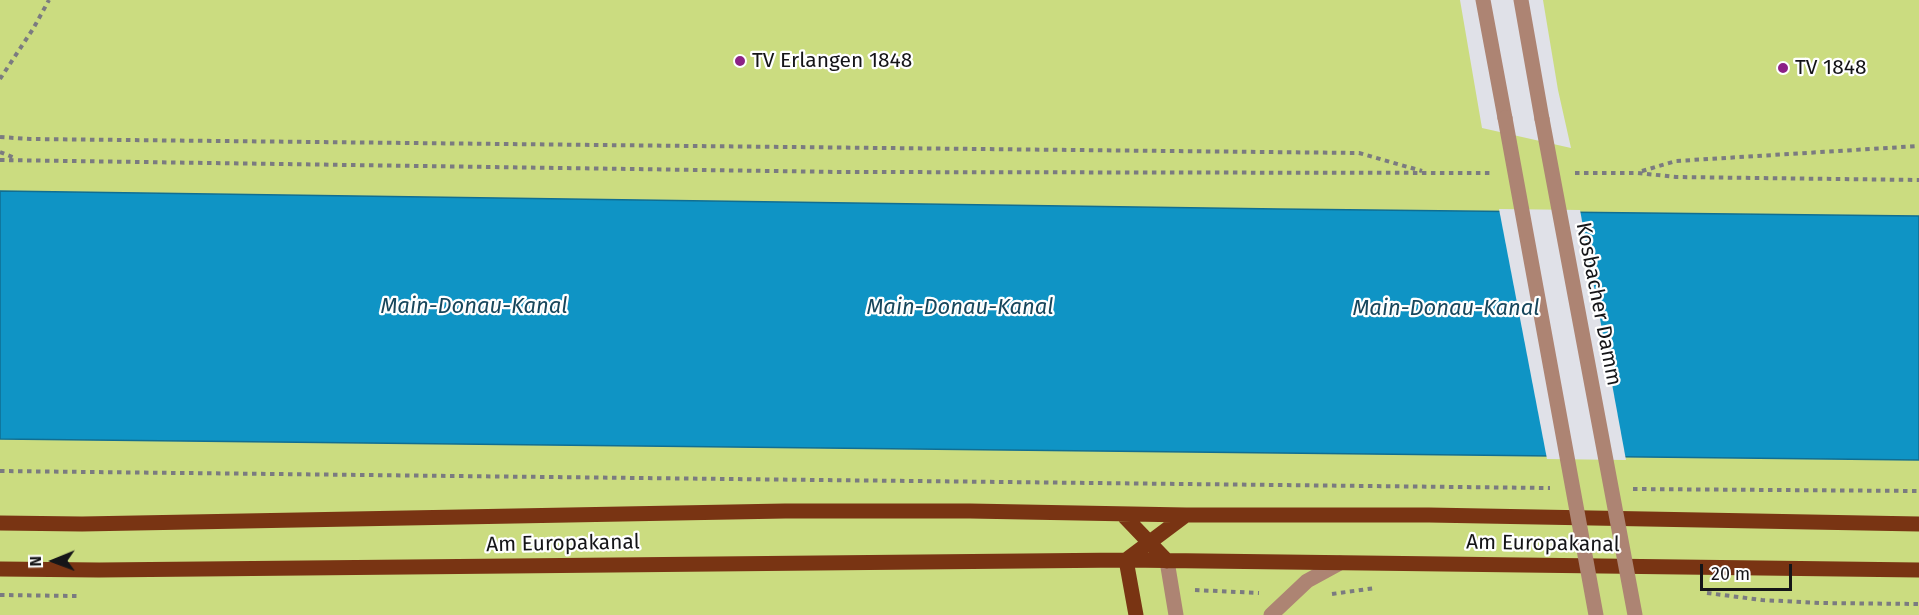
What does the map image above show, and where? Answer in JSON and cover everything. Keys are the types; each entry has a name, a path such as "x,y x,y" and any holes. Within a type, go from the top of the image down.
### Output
{"main road":[{"name":"Am Europakanal","path":"0,523 82,524 796,511 970,511 1919,524"},
{"path":"1122,514 1167,561"},
{"path":"1136,615 1126,560 1186,515"},
{"name":"Am Europakanal","path":"0,569 111,570 1126,560 1919,570"}],"street":[{"path":"1483,0 1596,615"},
{"name":"Kosbacher Damm","path":"1521,0 1635,615"},
{"path":"1167,561 1176,615"},
{"path":"1271,615 1307,581 1340,563"}],"path":[{"path":"0,79 49,0"},
{"path":"0,137 1359,153 1428,173 841,172 0,160"},
{"path":"1919,146 1676,161 1638,173 1676,177 1919,180"},
{"path":"0,152 18,160"},
{"path":"0,471 1552,488"},
{"path":"1623,489 1919,491"},
{"path":"1185,590 1267,594"}],"green space":[{"path":"0,0 1460,0 1482,128 1571,148 1558,90 1543,0 1919,0 1919,216 0,191"},
{"path":"0,439 1919,460 1919,615 0,615"}],"water":[{"name":"Main-Donau-Kanal","path":"0,191 1919,216 1919,460 0,439"}],"pier":[{"path":"1499,209 1580,210 1626,460 1547,459"}],"place":[{"name":"TV Erlangen 1848","path":"740,61"},
{"name":"TV 1848","path":"1783,68"}]}
